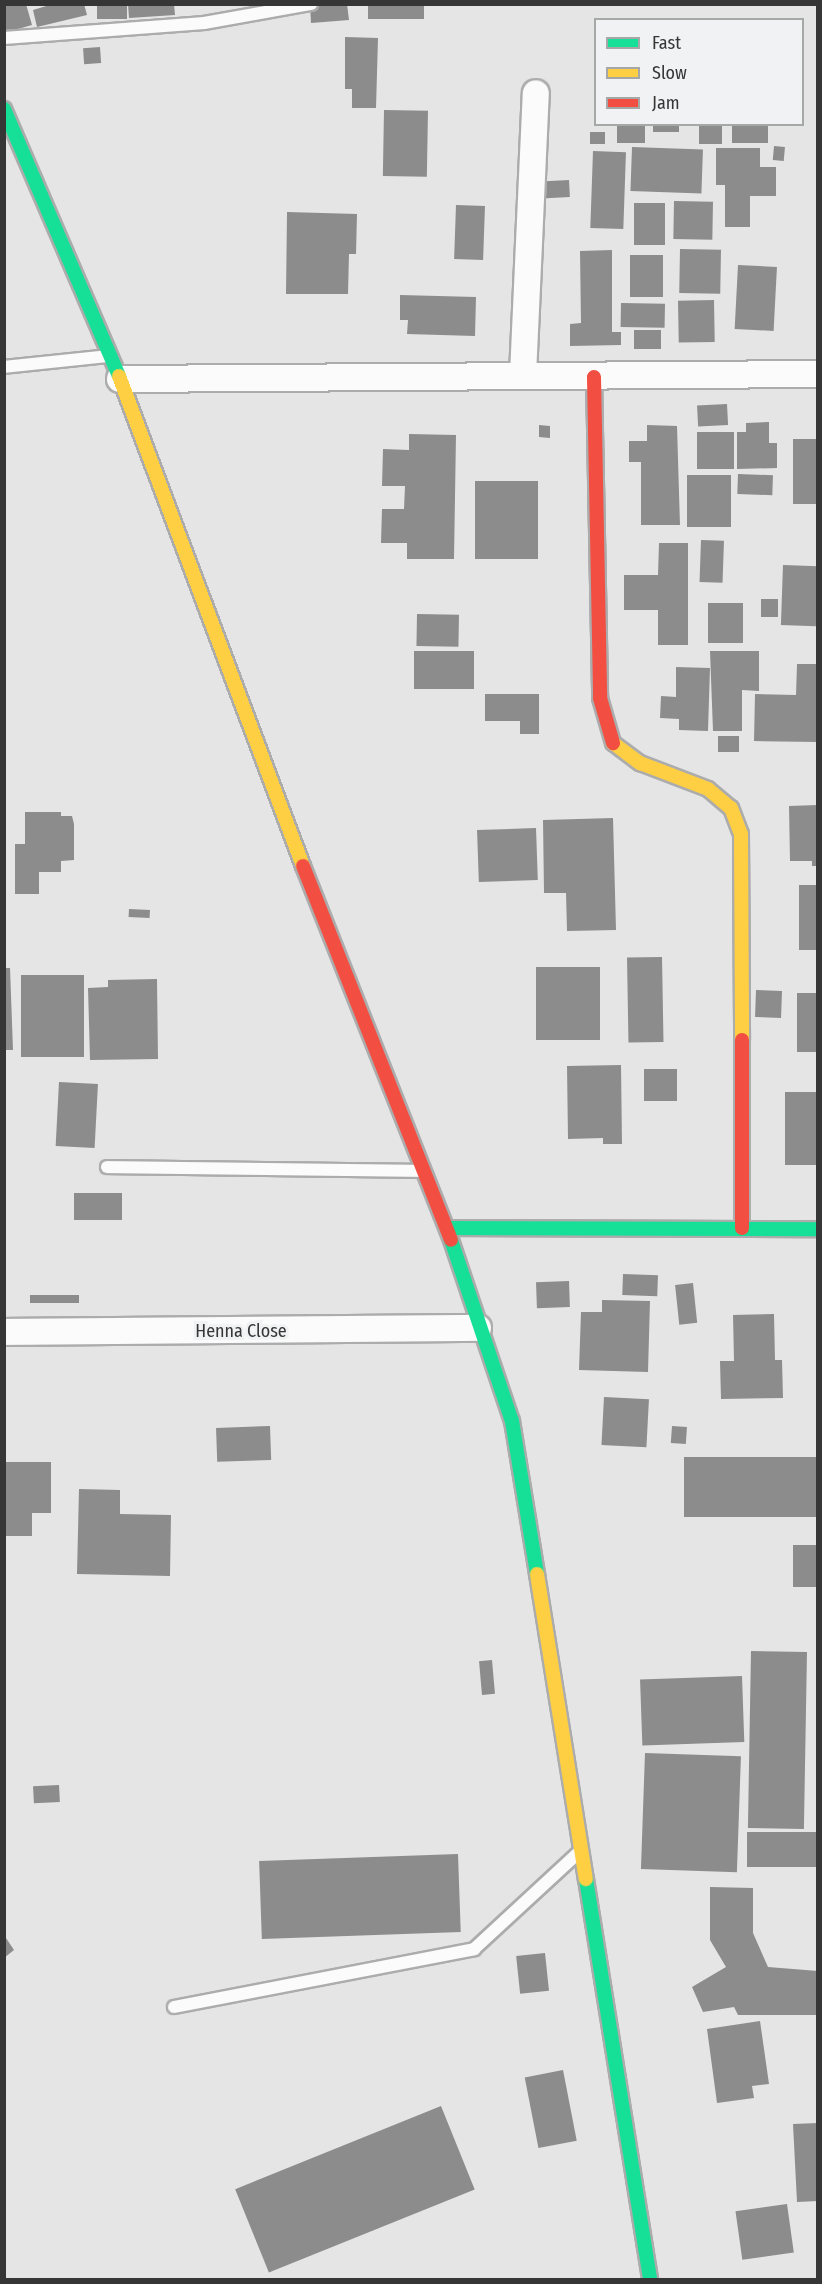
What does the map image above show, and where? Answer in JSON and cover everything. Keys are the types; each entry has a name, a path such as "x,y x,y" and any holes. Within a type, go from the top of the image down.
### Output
{"street":[{"path":"523,375 536,93"},
{"path":"4,109 120,379 276,798 447,1228 478,1328 512,1421 579,1852 650,2280"},
{"path":"120,379 523,375 594,378 818,374"},
{"path":"594,378 600,698 614,747 640,763 708,789 731,808 741,834 742,1228"},
{"path":"447,1228 818,1229"},
{"name":"Henna Close","path":"4,1332 478,1328"}],"lane":[{"path":"4,38 204,23 311,4"},
{"path":"4,367 110,356"},
{"path":"107,1167 424,1171"},
{"path":"174,2007 474,1949 579,1852"}],"building":[{"path":"4,4 26,4 32,25 4,33"},
{"path":"53,4 84,4 87,15 37,27 33,10"},
{"path":"97,4 127,4 127,19 97,19"},
{"path":"128,4 174,4 175,15 129,18"},
{"path":"310,4 347,4 349,20 311,23"},
{"path":"368,4 424,4 424,19 368,19"},
{"path":"345,37 378,38 376,108 352,108 352,89 345,89"},
{"path":"100,47 101,63 84,64 83,48"},
{"path":"384,110 428,111 427,177 383,176"},
{"path":"617,126 645,126 645,143 617,143"},
{"path":"653,126 679,126 679,132 653,132"},
{"path":"699,126 722,126 722,144 699,144"},
{"path":"732,126 768,126 768,143 732,143"},
{"path":"590,132 605,132 605,144 590,144"},
{"path":"774,146 785,147 784,161 773,160"},
{"path":"632,147 703,149 701,193 630,191"},
{"path":"716,148 760,148 760,167 776,167 776,196 750,196 750,227 725,227 725,185 716,185"},
{"path":"593,151 626,152 623,229 590,228"},
{"path":"569,180 570,197 546,198 545,181"},
{"path":"674,201 713,202 712,240 673,239"},
{"path":"634,203 665,203 665,245 634,245"},
{"path":"456,205 485,206 483,260 454,259"},
{"path":"287,212 357,214 356,254 349,254 348,294 286,294"},
{"path":"680,249 721,250 720,294 679,293"},
{"path":"612,250 612,332 621,332 621,345 570,346 570,324 581,323 580,251"},
{"path":"630,255 663,255 663,297 630,297"},
{"path":"738,265 777,267 774,331 735,329"},
{"path":"400,295 476,297 475,336 407,334 408,320 400,320"},
{"path":"714,300 715,342 679,343 678,301"},
{"path":"621,303 665,304 665,328 621,327"},
{"path":"634,330 661,330 661,349 634,349"},
{"path":"727,404 728,425 698,427 697,406"},
{"path":"769,422 769,443 777,443 777,468 737,469 737,432 746,432 746,423"},
{"path":"539,425 550,426 550,438 539,437"},
{"path":"647,425 677,426 680,525 641,525 641,462 629,462 629,441 647,441"},
{"path":"697,432 734,432 734,469 697,469"},
{"path":"409,434 456,435 454,559 407,559 407,543 381,543 382,509 404,509 405,486 382,486 383,449 409,450"},
{"path":"793,439 818,439 818,504 793,504"},
{"path":"738,474 773,475 772,495 737,494"},
{"path":"687,475 731,475 731,527 687,527"},
{"path":"475,481 538,481 538,559 475,559"},
{"path":"701,540 724,541 723,583 700,582"},
{"path":"659,543 688,543 688,645 658,645 658,610 624,610 624,575 658,575"},
{"path":"783,565 818,566 816,626 781,625"},
{"path":"761,599 778,599 778,617 761,617"},
{"path":"708,603 743,603 743,643 708,643"},
{"path":"417,614 459,615 458,647 416,646"},
{"path":"414,651 474,651 474,689 414,689"},
{"path":"710,651 759,651 759,691 742,690 742,731 713,731"},
{"path":"797,664 818,664 818,742 754,741 755,694 796,695"},
{"path":"676,667 710,668 708,731 679,730 679,719 660,718 661,696 676,697"},
{"path":"485,694 539,694 539,734 520,734 520,721 485,721"},
{"path":"718,736 739,736 739,752 718,752"},
{"path":"818,805 818,866 812,866 812,861 790,861 789,806"},
{"path":"25,812 61,812 61,816 72,816 74,824 74,860 61,861 61,872 39,872 39,894 15,894 15,844 25,844"},
{"path":"613,818 616,930 567,931 566,893 544,893 543,820"},
{"path":"536,828 538,880 479,882 477,830"},
{"path":"799,885 818,885 818,950 799,950"},
{"path":"129,909 150,910 150,918 129,917"},
{"path":"662,957 663,1042 628,1043 627,958"},
{"path":"536,967 600,967 600,1040 536,1040"},
{"path":"5,968 10,968 13,1050 5,1050"},
{"path":"21,975 84,975 84,1057 21,1057"},
{"path":"157,979 158,1059 90,1060 88,988 108,987 108,980"},
{"path":"756,990 782,991 781,1018 755,1017"},
{"path":"797,993 818,993 818,1052 797,1052"},
{"path":"621,1065 622,1144 603,1144 603,1138 568,1139 567,1066"},
{"path":"644,1069 677,1069 677,1101 644,1101"},
{"path":"59,1082 98,1084 95,1148 56,1146"},
{"path":"785,1092 817,1092 817,1165 785,1165"},
{"path":"74,1193 122,1193 122,1220 74,1220"},
{"path":"623,1274 658,1275 657,1296 622,1295"},
{"path":"569,1281 570,1307 537,1308 536,1282"},
{"path":"693,1283 697,1323 679,1325 675,1285"},
{"path":"30,1295 79,1295 79,1303 30,1303"},
{"path":"602,1300 650,1301 648,1372 579,1370 581,1312 602,1312"},
{"path":"774,1314 775,1360 782,1360 783,1398 721,1399 720,1361 734,1361 733,1315"},
{"path":"604,1397 649,1399 646,1447 601,1445"},
{"path":"270,1426 271,1460 217,1462 216,1428"},
{"path":"672,1426 687,1427 686,1444 671,1443"},
{"path":"684,1457 818,1457 818,1517 684,1517"},
{"path":"4,1462 51,1462 51,1513 32,1513 32,1536 4,1536"},
{"path":"79,1489 120,1490 120,1514 171,1515 170,1576 77,1574"},
{"path":"793,1545 818,1545 818,1587 793,1587"},
{"path":"751,1651 807,1652 804,1829 748,1828"},
{"path":"492,1660 495,1694 482,1695 479,1661"},
{"path":"742,1676 744,1742 642,1746 640,1680"},
{"path":"645,1753 741,1756 737,1872 641,1869"},
{"path":"59,1785 60,1802 34,1803 33,1786"},
{"path":"747,1832 818,1832 818,1867 747,1867"},
{"path":"458,1854 461,1932 262,1939 259,1861"},
{"path":"710,1887 753,1888 753,1933 768,1967 818,1971 818,2015 738,2015 734,2007 703,2012 692,1987 726,1967 710,1940"},
{"path":"4,1935 14,1950 4,1958"},
{"path":"545,1953 549,1991 520,1994 516,1956"},
{"path":"760,2021 769,2084 752,2086 754,2098 717,2103 707,2029"},
{"path":"563,2070 577,2141 538,2148 525,2077"},
{"path":"441,2106 475,2189 269,2273 235,2189"},
{"path":"818,2123 818,2201 797,2202 793,2124"},
{"path":"787,2204 794,2253 742,2260 736,2211"}],"traffic: fast":[{"path":"4,109 119,376"},
{"path":"447,1228 818,1229"},
{"path":"451,1240 512,1421 537,1574"},
{"path":"586,1879 650,2280"}],"traffic: slow":[{"path":"119,376 303,866"},
{"path":"613,743 640,763 708,789 731,808 741,834 742,1040"},
{"path":"537,1574 586,1879"}],"traffic: jam":[{"path":"594,377 600,698 613,743"},
{"path":"303,866 451,1240"},
{"path":"742,1040 742,1228"}]}
